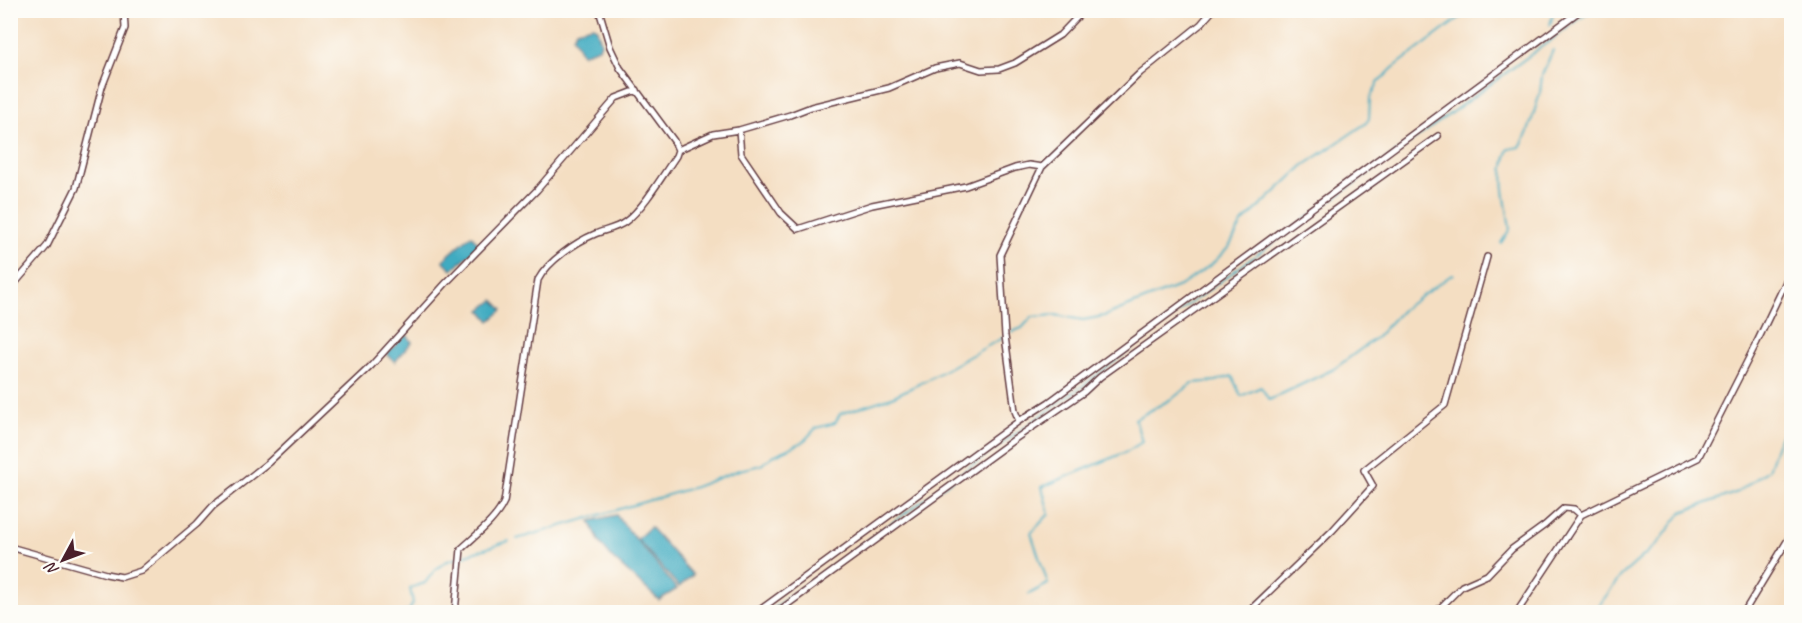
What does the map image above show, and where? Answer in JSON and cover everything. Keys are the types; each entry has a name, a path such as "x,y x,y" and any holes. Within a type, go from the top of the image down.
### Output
{"street":[{"path":"10,289 47,246 76,188 102,87 125,28 124,10"},
{"path":"455,612 461,549 493,518 504,502 525,379 538,280 553,261 592,236 625,222 636,211 678,150 674,141 621,68 610,47 599,10"},
{"path":"678,150 713,134 739,130 811,107 889,88 947,65 960,63 981,70 999,69 1015,63 1060,35 1084,10"},
{"path":"1019,421 1015,411 1005,336 1000,255 1042,167 1140,73 1200,24 1213,10"},
{"path":"757,612 1019,421 1049,402 1581,10"},
{"path":"10,547 122,577 141,571 198,524 213,506 269,462 371,366 446,283 537,189 616,98 637,90"},
{"path":"739,130 741,154 781,213 798,229 872,205 966,186 1015,168 1029,165 1042,167"},
{"path":"777,612 1015,439 1084,392 1100,377 1438,136"},
{"path":"1248,612 1332,531 1373,486 1364,470 1445,405 1487,257"},
{"path":"1516,612 1581,515 1698,458 1791,269"},
{"path":"1436,612 1462,586 1487,574 1512,549 1564,508 1574,509 1581,515"},
{"path":"1744,612 1791,533"}],"water":[{"path":"596,27 601,42 599,48 582,54 573,37 576,30"},
{"path":"471,235 480,245 452,270 443,260"},
{"path":"494,300 503,310 490,321 481,310"},
{"path":"406,334 412,342 395,362 387,354"},
{"path":"616,515 677,589 659,600 612,558 600,543 590,521"},
{"path":"650,527 693,575 679,587 637,539"}],"waterway":[{"path":"1012,332 1022,328 1032,317 1055,315 1083,320 1104,316 1182,285 1212,264 1229,247 1242,223 1303,166 1365,124 1369,119 1370,98 1378,83 1393,68 1470,10"},
{"path":"1550,25 1554,10"},
{"path":"768,612 1088,382 1181,310 1592,10"},
{"path":"1501,243 1510,229 1503,178 1505,158 1509,149 1520,147 1528,132 1540,93 1542,75 1553,50"},
{"path":"1029,594 1048,584 1031,533 1049,514 1042,487 1126,452 1142,442 1135,419 1173,398 1193,383 1216,381 1232,376 1241,396 1261,387 1269,400 1334,369 1377,337 1403,309 1453,274"},
{"path":"517,539 695,487 739,470 761,465 773,456 803,442 816,428 835,423 840,414 892,397 1004,337"},
{"path":"1594,612 1621,576 1659,542 1682,512 1738,492 1768,470 1777,444 1792,417"},
{"path":"405,612 409,611 413,603 410,588 425,583 445,562 509,541"}]}
